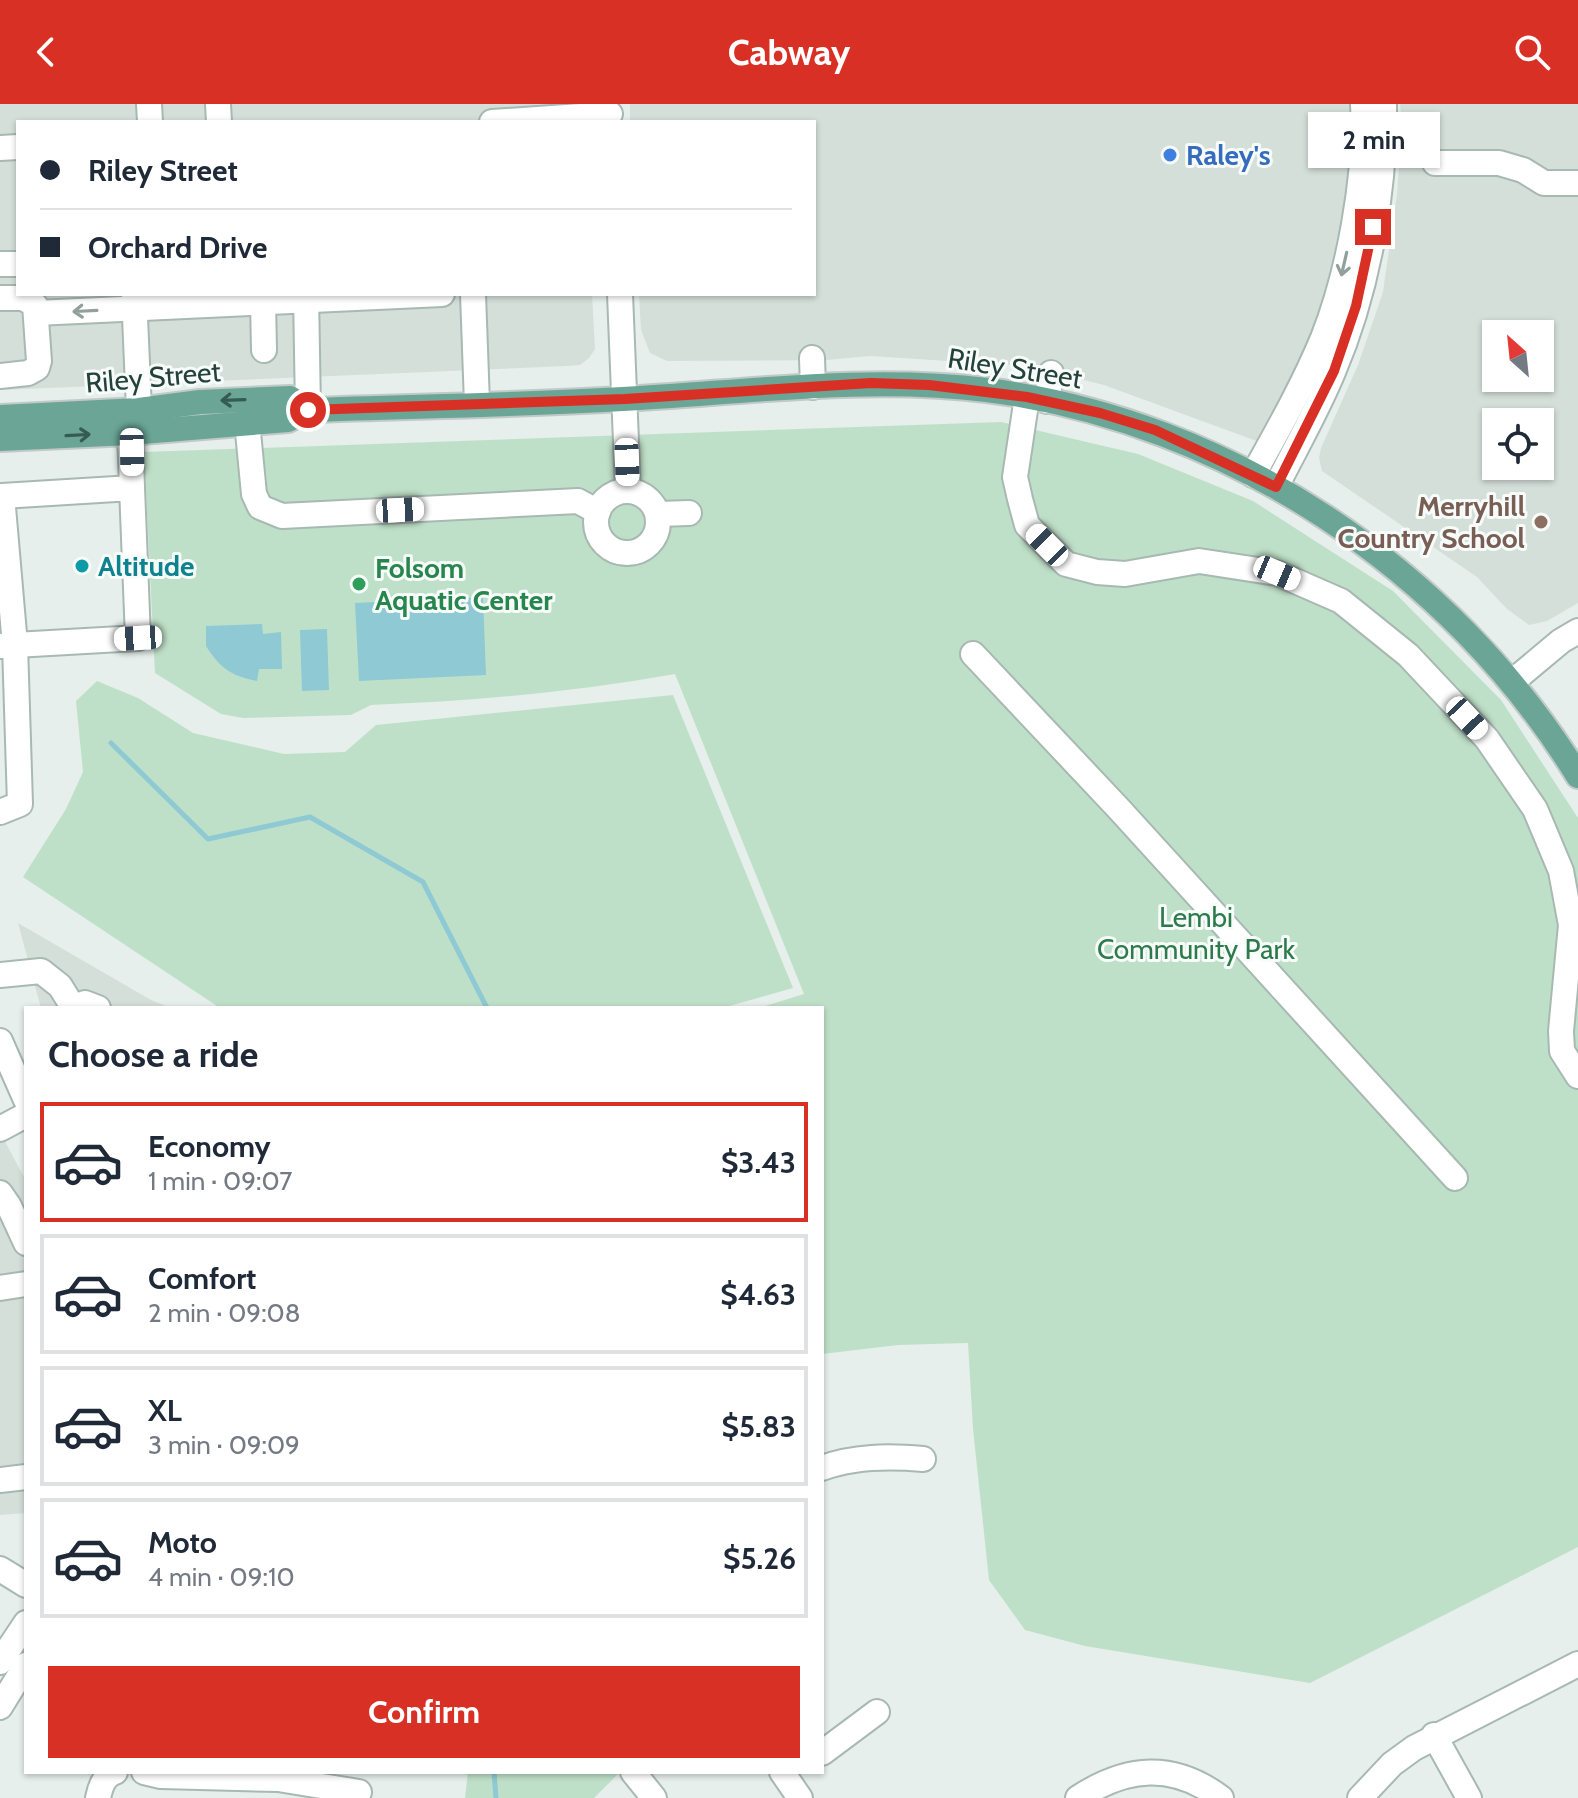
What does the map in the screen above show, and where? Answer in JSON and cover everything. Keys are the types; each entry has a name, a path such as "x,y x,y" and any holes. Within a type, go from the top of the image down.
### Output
{"main road":[{"name":"Riley Street","path":"0,439 130,433 288,420 308,410 625,399 871,383 929,385 1037,399 1100,413 1155,430 1276,487 1345,530 1401,572 1446,612 1512,682 1578,776"},
{"name":"Riley Street","path":"0,417 290,398 308,410"}],"street":[{"path":"1253,475 1324,336 1350,238 1382,164 1363,104"},
{"path":"1276,487 1338,390 1369,254 1382,164 1384,104"},
{"path":"509,120 610,113"},
{"path":"1435,163 1499,163 1523,170 1544,183 1578,183"},
{"path":"36,313 134,301 263,302 351,296"},
{"path":"473,296 477,404"},
{"path":"620,296 628,491"},
{"path":"306,297 308,410"},
{"path":"0,298 23,298 35,305 39,361 37,368 28,373 0,376"},
{"path":"134,301 139,410"},
{"path":"263,302 264,350"},
{"path":"812,358 813,387"},
{"path":"1051,373 1037,399 1015,477 1027,525 1066,564 1097,572 1125,574 1199,561 1277,573 1341,601 1408,655 1487,739 1535,809 1561,871 1571,925 1561,1031 1562,1051 1578,1076"},
{"path":"247,422 254,494 260,507 282,516 578,501 598,512"},
{"path":"7,645 138,638 130,433"},
{"path":"0,812 20,804 7,645 2,496 132,488"},
{"path":"628,491 647,498 658,514 656,534 650,543 632,553 621,553 603,542 598,533 598,512 609,497 628,491"},
{"path":"658,514 689,513"},
{"path":"1512,682 1561,641 1578,631"},
{"path":"973,654 1119,809 1455,1178"},
{"path":"0,975 41,971 79,1006"},
{"path":"0,1041 24,1095"},
{"path":"0,1129 24,1116"},
{"path":"0,1193 24,1239"},
{"path":"0,1288 24,1284"},
{"path":"824,1468 859,1459 891,1456 923,1459"},
{"path":"0,1480 24,1477"},
{"path":"0,1569 24,1584"},
{"path":"0,1662 24,1626"},
{"path":"1360,1798 1392,1764 1434,1735 1578,1664"},
{"path":"0,1707 24,1668"},
{"path":"824,1752 877,1712"},
{"path":"1434,1735 1469,1798"},
{"path":"1078,1798 1108,1780 1152,1772 1182,1777 1221,1798"},
{"path":"98,1798 101,1785 109,1774"},
{"path":"152,1774 227,1788 278,1779 360,1787"},
{"path":"635,1774 654,1798"}],"shaded area":[{"path":"0,104 580,104 581,120 16,120 16,296 592,296 595,349 580,365 567,366 0,390"},
{"path":"630,104 1349,104 1349,189 1326,287 1306,349 1262,443 1104,385 1027,366 870,356 827,360 667,361 650,353 641,330 639,296 816,296 816,120 630,120"},
{"path":"1400,104 1578,104 1578,603 1547,621 1529,625 1507,609 1477,577 1322,471 1319,458 1321,448 1358,365 1383,292 1397,194 1402,124"},
{"path":"18,923 166,1006 40,1006"},
{"path":"0,1132 24,1177 24,1513 0,1515"}],"green space":[{"name":"Lembi Community Park","path":"1001,422 1138,454 1253,501 1393,591 1501,700 1578,818 1578,1547 1310,1683 1085,1646 1025,1630 989,1580 973,1429 968,1343 898,1345 824,1354 824,1006 765,1006 804,994 675,674 524,695 371,705 351,715 243,718 221,714 155,673 144,452"},
{"path":"97,681 138,698 193,733 284,754 345,752 376,725 673,695 793,988 729,1006 217,1006 23,877 66,809 83,772 76,701"},
{"path":"468,1774 618,1774 594,1798 465,1798"}],"water":[{"path":"483,597 486,675 359,681 355,603"},
{"path":"262,624 263,634 281,632 282,669 259,669 257,681 227,670 206,646 206,626"},
{"path":"327,629 329,690 302,691 300,630"}],"waterway":[{"path":"111,743 208,839 310,817 423,882 486,1006"},
{"path":"494,1774 496,1798"}],"place":[{"name":"Raley's","path":"1170,155"},
{"name":"Merryhill Country School","path":"1541,522"},
{"name":"Altitude","path":"82,566"},
{"name":"Folsom Aquatic Center","path":"359,584"}],"route":[{"path":"308,410 625,399 871,383 929,385 986,390 1100,413 1155,430 1276,487 1334,371 1356,306 1373,227"}]}
